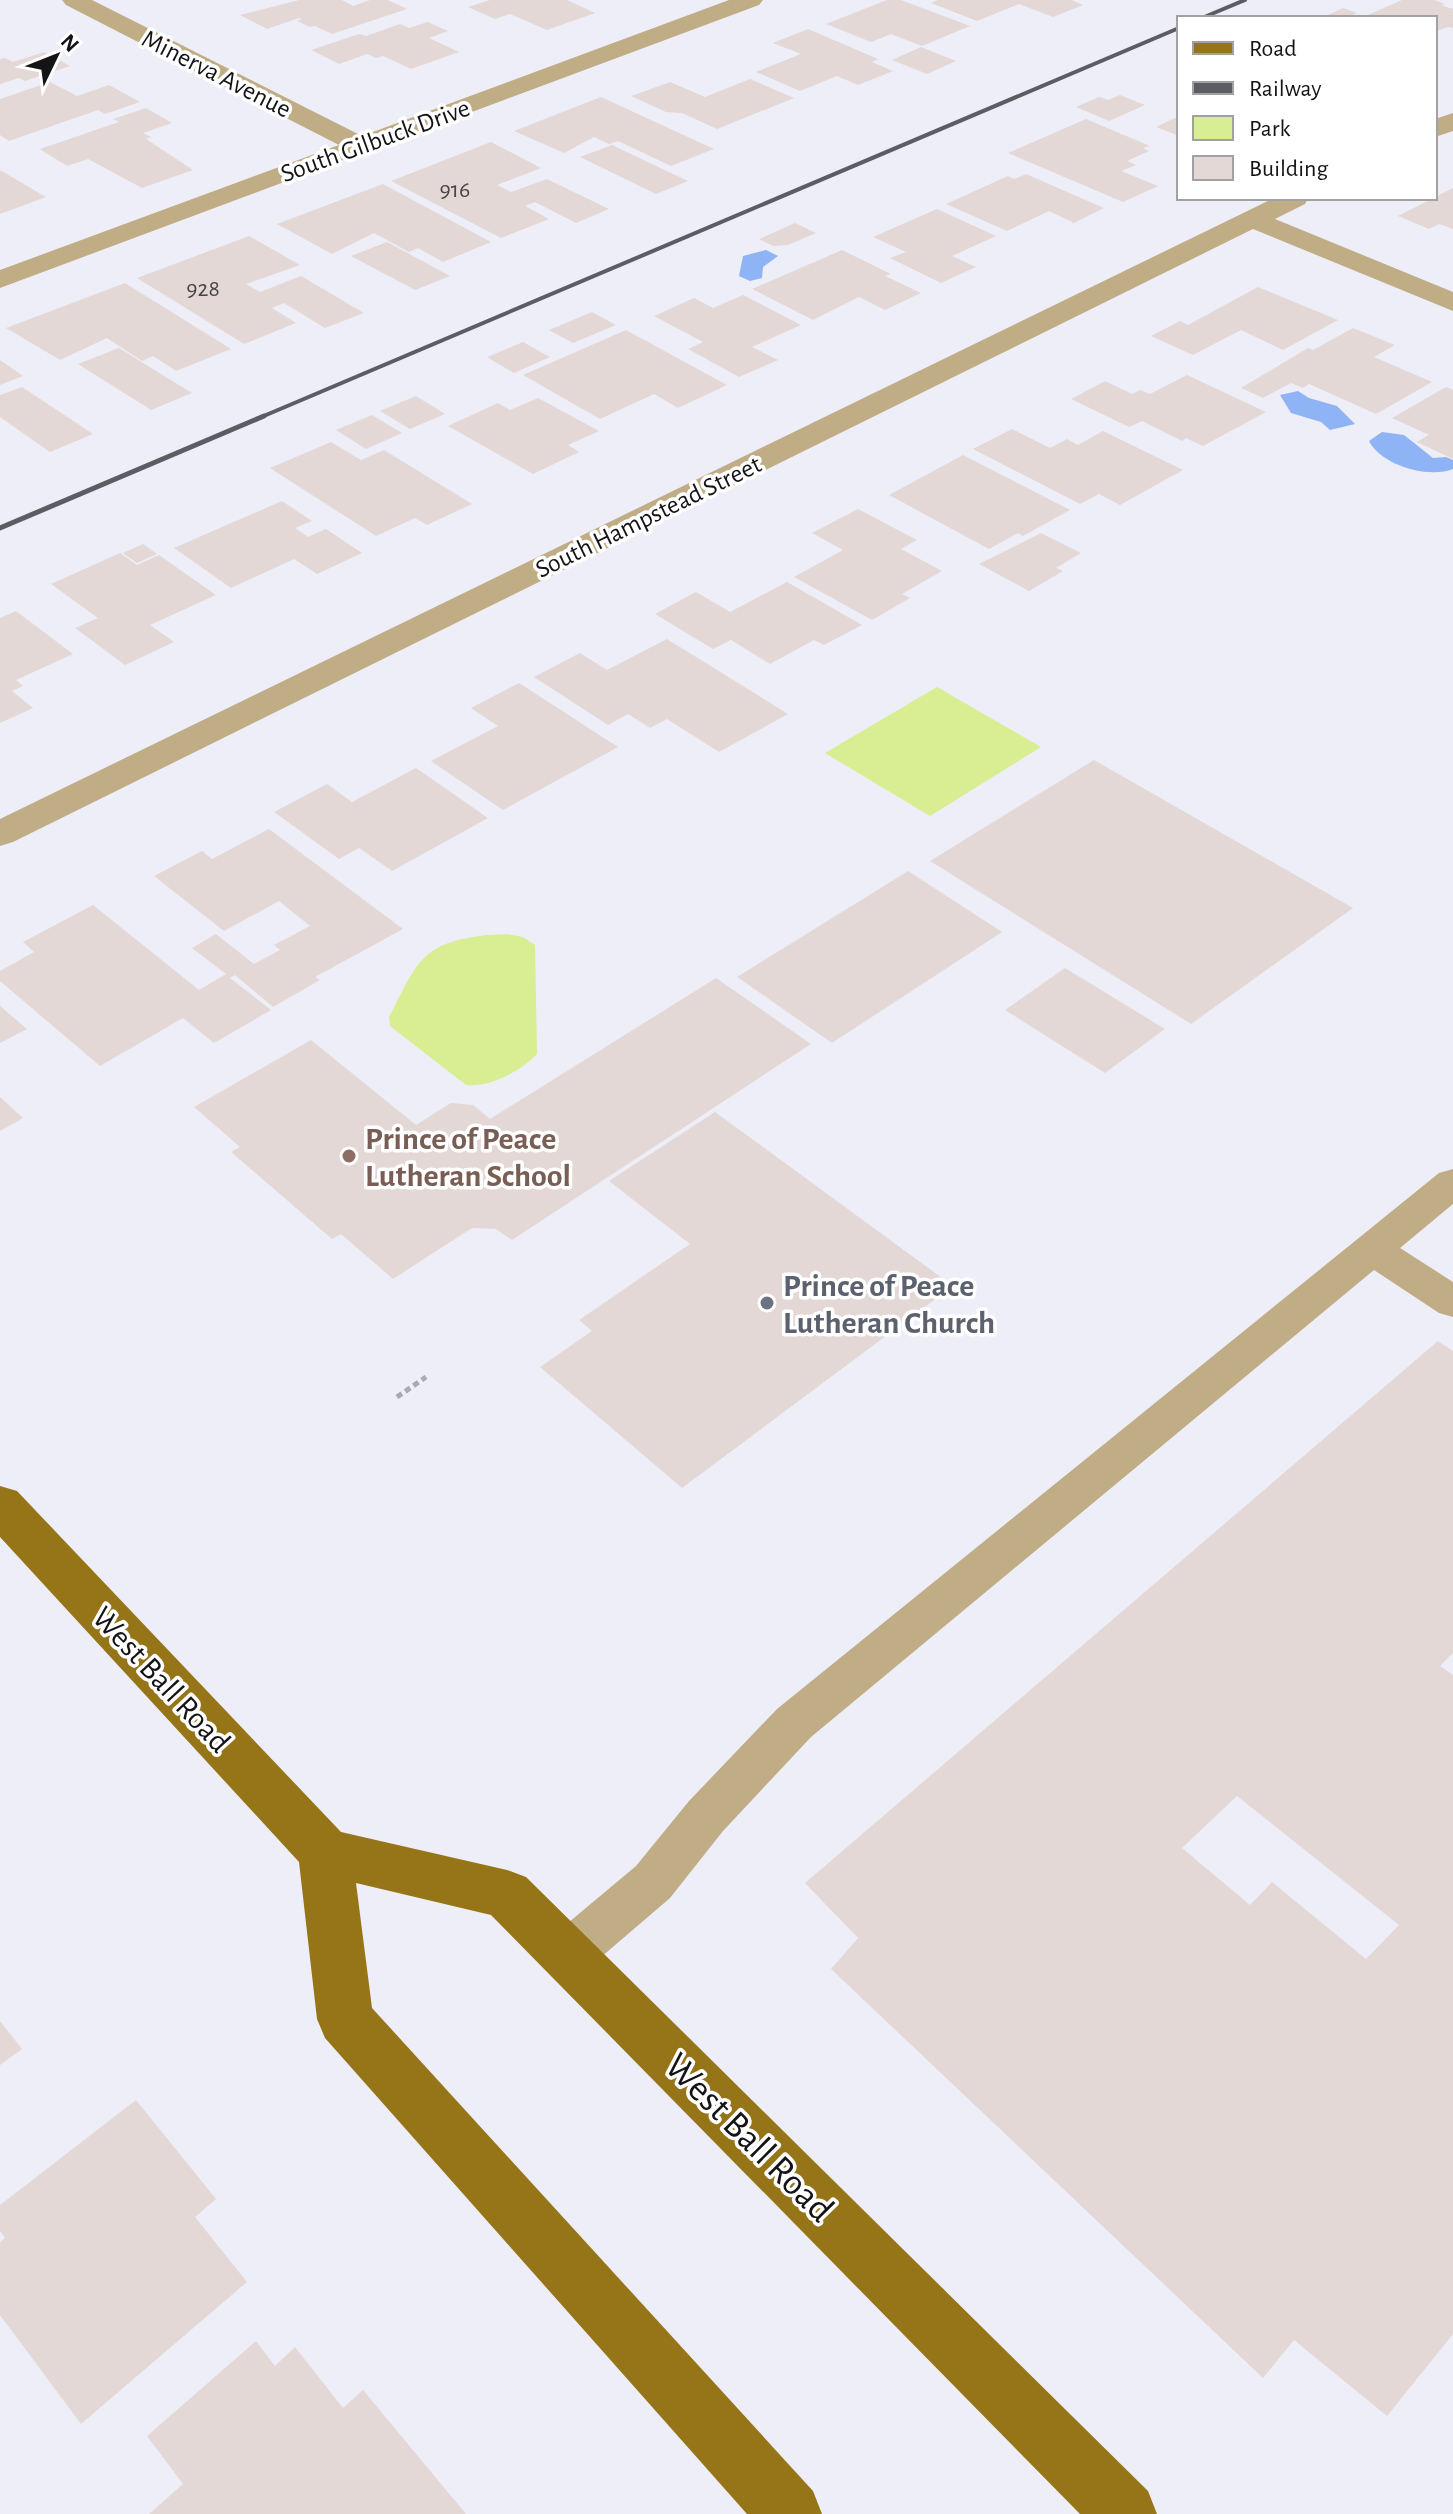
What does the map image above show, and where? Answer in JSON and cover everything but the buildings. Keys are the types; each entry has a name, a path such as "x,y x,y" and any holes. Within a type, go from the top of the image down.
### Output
{"main road":[{"name":"West Ball Road","path":"0,1505 325,1852 507,1894 1125,2514"},
{"path":"325,1852 345,2019 790,2514"}],"street":[{"name":"Minerva Avenue","path":"74,0 361,146"},
{"name":"South Gilbuck Drive","path":"0,280 749,0"},
{"name":"South Hampstead Street","path":"0,834 1291,200"},
{"path":"1252,219 1453,302"}],"lane":[{"path":"568,1954 653,1882 706,1816 794,1723 1453,1183"},
{"path":"1372,1249 1453,1302"}],"path":[{"path":"397,1397 426,1377"}],"green space":[{"path":"937,687 1041,747 930,816 825,753"},
{"path":"507,934 523,937 535,945 537,1054 504,1077 485,1084 466,1085 390,1026 389,1017 414,971 432,951 463,939"}],"water":[{"path":"766,250 778,256 763,267 762,278 750,281 739,276 743,256"},
{"path":"1298,391 1309,398 1337,406 1355,424 1330,430 1321,422 1291,413 1280,395"},
{"path":"1382,432 1404,435 1433,458 1453,460 1453,469 1443,472 1419,471 1394,463 1375,450 1369,441"}],"railway":[{"path":"1207,16 1245,0"},
{"path":"259,418 1177,29"},
{"path":"0,528 264,416"}],"place":[{"name":"Prince of Peace Lutheran School","path":"349,1156"},
{"name":"Prince of Peace Lutheran Church","path":"767,1303"}]}
